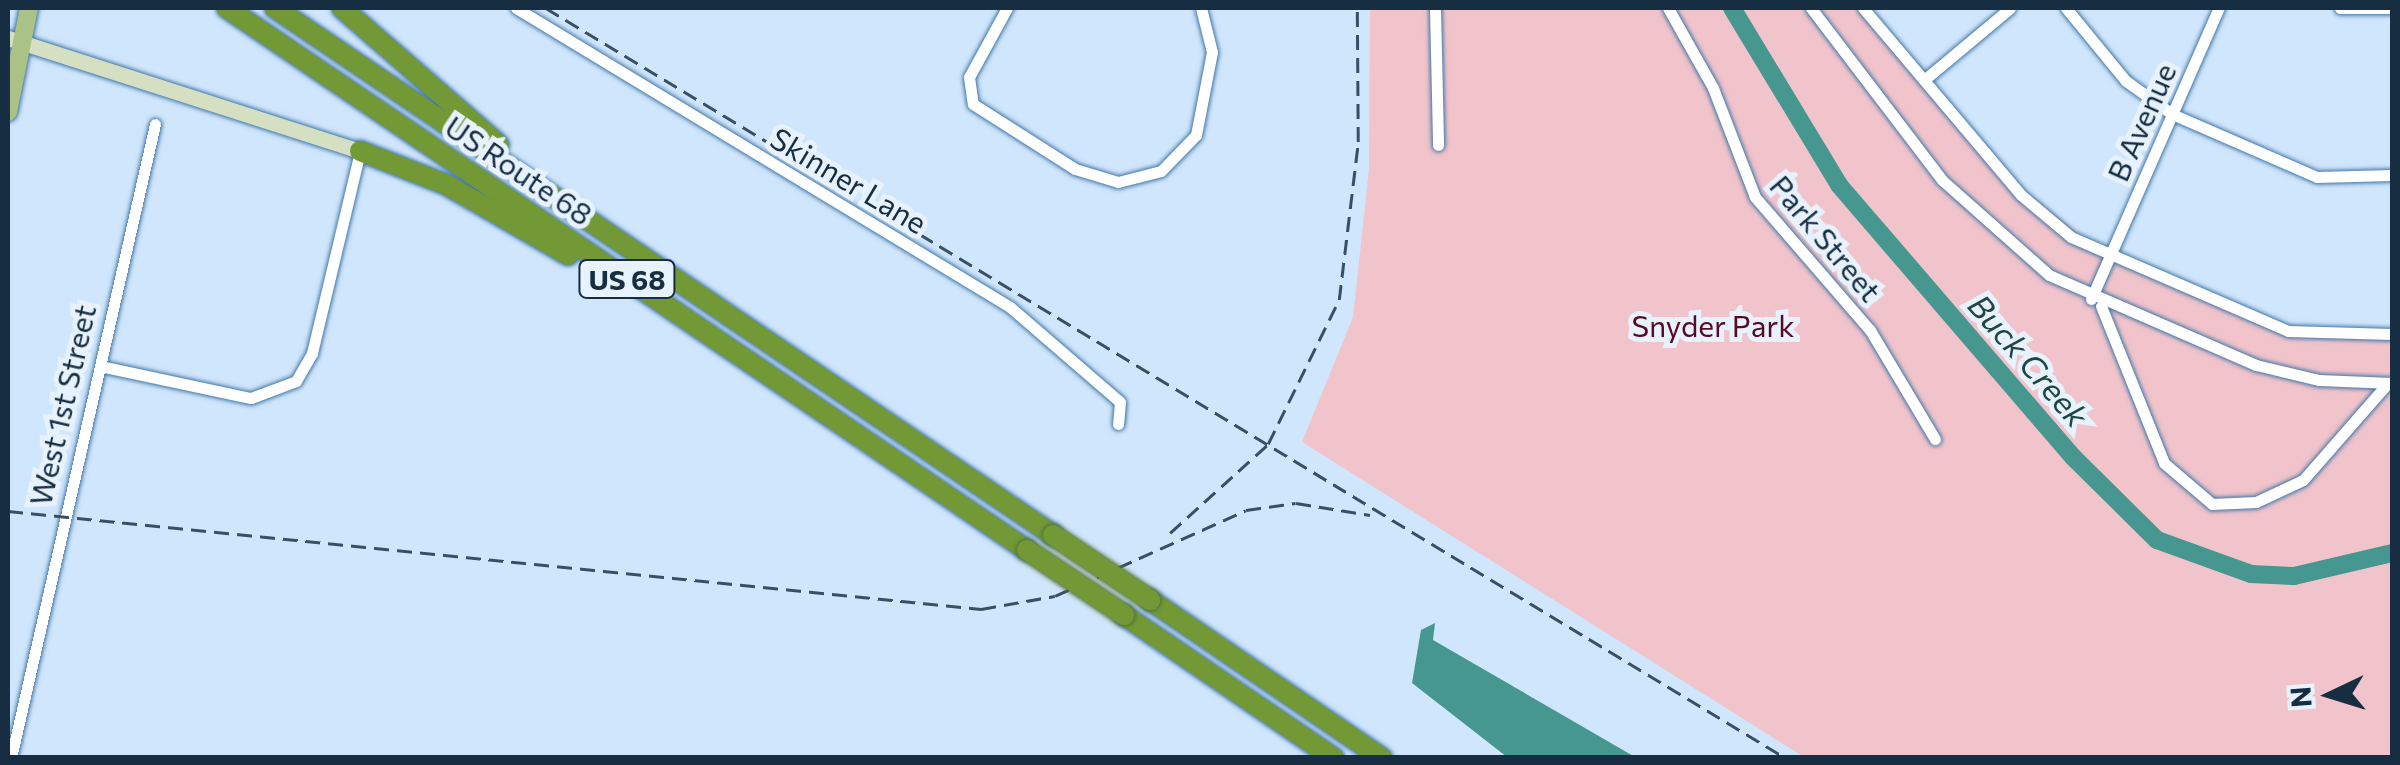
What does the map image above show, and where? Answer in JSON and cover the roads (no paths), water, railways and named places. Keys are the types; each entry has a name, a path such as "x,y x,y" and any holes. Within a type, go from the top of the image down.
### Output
{"highway":[{"name":"US Route 68","path":"227,8 1334,758"},
{"name":"US Route 68","path":"275,8 1382,758"},
{"path":"342,8 568,206"},
{"path":"360,151 490,207 725,346"}],"main road":[{"path":"8,112 15,41 29,8"},
{"path":"15,41 360,151"}],"street":[{"name":"Skinner Lane","path":"516,8 1010,306 1120,402 1118,424"},
{"path":"1007,8 969,77 974,104 1075,168 1118,182 1172,164 1196,135 1212,52 1201,8"},
{"path":"1434,8 1438,146"},
{"name":"Park Street","path":"1668,8 1713,88 1756,197 1870,330 1935,438"},
{"path":"1811,8 1942,180 2030,262 2094,300 2289,374 2390,383"},
{"path":"1863,8 2021,195 2109,257 2288,331 2392,334"},
{"path":"1924,80 2010,8"},
{"path":"2066,8 2126,81 2172,114 2317,177 2392,176"},
{"name":"B Avenue","path":"2094,300 2109,257 2219,8"},
{"path":"2340,8 2392,8"},
{"name":"West 1st Street","path":"11,758 155,124"},
{"path":"100,366 250,398 296,381 312,353 360,151"},
{"path":"2094,300 2127,355 2170,475 2212,504 2256,502 2303,480 2390,383"}],"waterway":[{"name":"Buck Creek","path":"1732,8 1839,185 2073,457 2157,540 2251,574 2294,576 2392,553"}],"railway":[{"path":"546,8 1786,758"},
{"path":"1170,533 1268,444 1339,300 1358,142 1357,8"},
{"path":"8,511 981,609 1055,596 1246,510 1296,503 1370,515"}],"park label":[{"name":"Snyder Park","path":"1713,325"}]}
